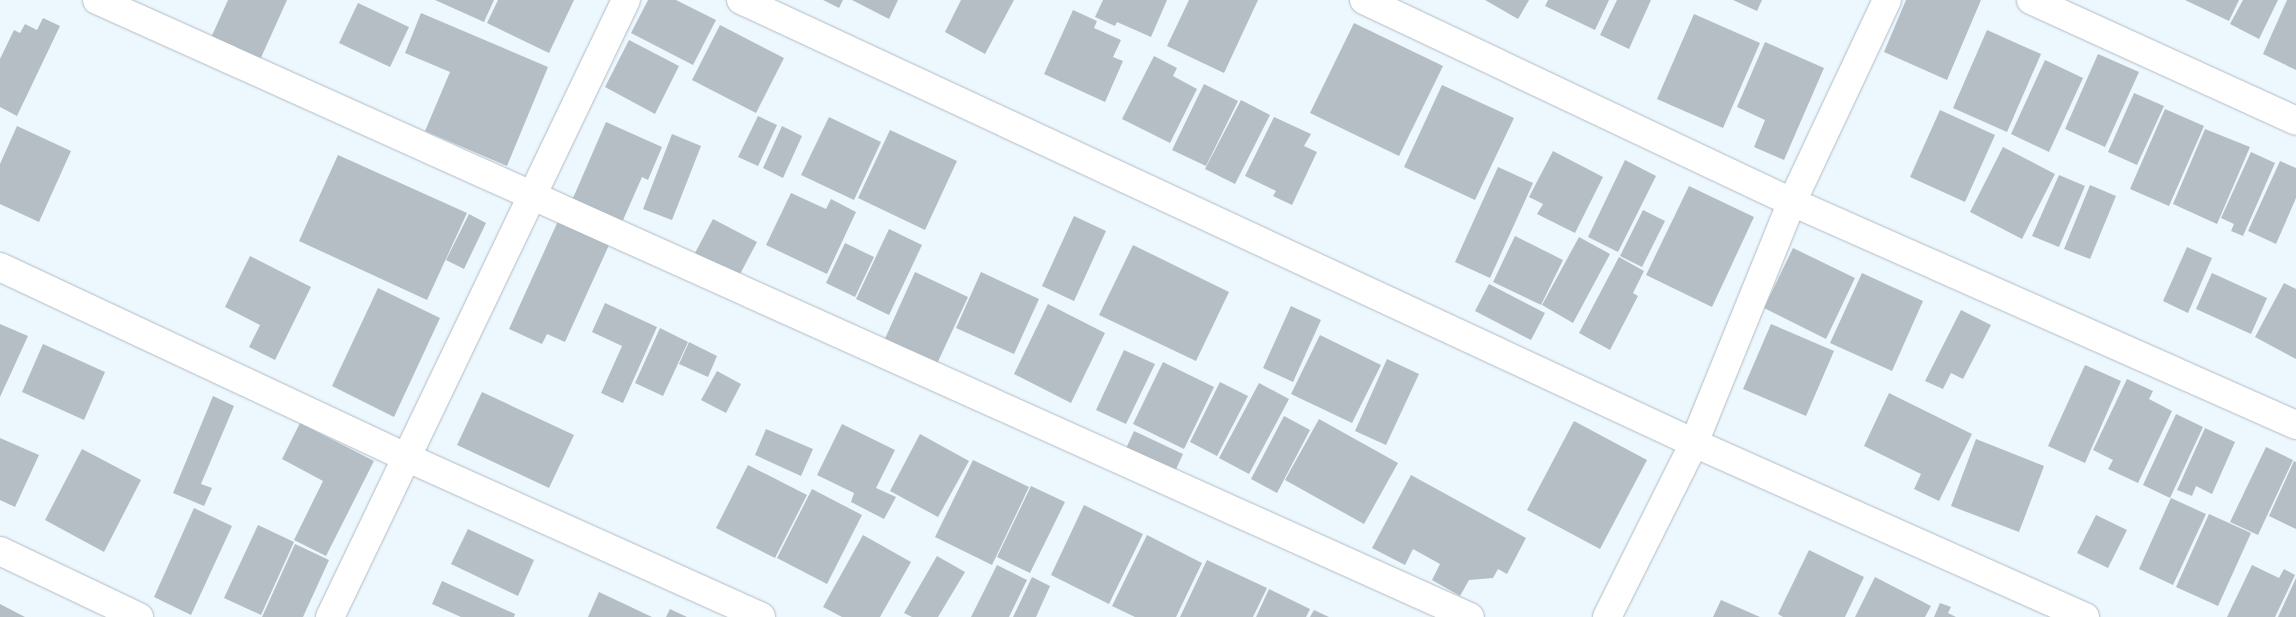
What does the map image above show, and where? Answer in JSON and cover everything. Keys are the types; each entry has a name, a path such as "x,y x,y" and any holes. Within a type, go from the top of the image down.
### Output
{"street":[{"path":"97,0 1470,617"},
{"path":"330,617 408,458 626,0"},
{"path":"741,0 1694,442 2085,617"},
{"path":"1364,0 1792,202 2296,425"},
{"path":"1607,617 1694,442 1792,202 1887,0"},
{"path":"2031,0 2296,121"},
{"path":"0,267 408,458 761,617"},
{"path":"0,551 139,617"}],"building":[{"path":"228,0 287,0 259,62 210,40"},
{"path":"435,0 494,0 484,22"},
{"path":"498,0 574,0 549,53 487,23"},
{"path":"648,0 676,0 716,20 693,65 631,33"},
{"path":"823,0 843,0 839,8"},
{"path":"852,0 898,0 889,19"},
{"path":"961,0 1014,0 985,54 945,32"},
{"path":"1103,0 1167,0 1151,37 1117,22 1115,26 1095,17"},
{"path":"1189,0 1258,0 1224,73 1167,46"},
{"path":"1485,0 1529,0 1518,19"},
{"path":"1548,0 1609,0 1595,30 1545,6"},
{"path":"1617,0 1651,0 1629,49 1600,35"},
{"path":"1733,0 1762,0 1757,11"},
{"path":"1906,0 1981,0 1947,80 1884,52"},
{"path":"2185,0 2239,0 2229,21"},
{"path":"2243,0 2278,0 2259,39 2230,24"},
{"path":"2287,0 2296,0 2296,70 2263,54"},
{"path":"358,3 409,27 390,67 339,43"},
{"path":"1073,10 1097,21 1094,28 1121,40 1113,57 1123,61 1105,102 1044,74"},
{"path":"421,13 548,67 507,166 425,131 450,72 405,53"},
{"path":"1694,14 1760,43 1723,128 1657,99"},
{"path":"43,18 60,26 17,116 0,107 0,59 14,30 20,33 25,24 37,30"},
{"path":"1354,23 1443,66 1399,156 1310,113"},
{"path":"720,25 784,58 756,113 692,80"},
{"path":"1987,30 2041,54 2007,132 1953,108"},
{"path":"629,40 679,66 655,114 605,87"},
{"path":"1765,42 1824,68 1784,160 1754,147 1765,120 1737,107"},
{"path":"2098,54 2139,72 2105,147 2065,129"},
{"path":"1154,56 1177,68 1173,76 1197,89 1170,143 1122,119"},
{"path":"2045,60 2083,78 2049,152 2011,134"},
{"path":"1204,84 1238,101 1206,166 1172,150"},
{"path":"1442,85 1514,118 1475,200 1404,167"},
{"path":"2134,93 2164,106 2137,165 2108,152"},
{"path":"1241,100 1270,115 1235,184 1205,169"},
{"path":"2165,109 2204,126 2169,206 2130,189"},
{"path":"1940,110 1995,135 1965,202 1910,177"},
{"path":"758,116 777,125 758,166 738,157"},
{"path":"829,117 881,142 854,200 801,175"},
{"path":"1274,117 1311,134 1304,146 1317,152 1292,205 1273,196 1276,191 1245,176"},
{"path":"606,122 662,147 648,180 642,177 620,227 570,205"},
{"path":"17,126 71,151 39,222 0,204 0,164"},
{"path":"782,126 802,136 783,178 763,168"},
{"path":"2205,129 2250,147 2217,224 2173,204"},
{"path":"890,130 957,161 925,230 858,198"},
{"path":"672,134 701,146 672,220 643,209"},
{"path":"2003,147 2055,174 2022,239 1970,212"},
{"path":"1553,151 1603,177 1575,233 1537,214 1543,204 1529,197"},
{"path":"2251,152 2275,163 2243,236 2231,231 2234,224 2221,218"},
{"path":"338,155 467,213 427,300 299,241"},
{"path":"1625,160 1656,176 1618,252 1588,237"},
{"path":"2280,161 2296,168 2296,198 2276,244 2248,231"},
{"path":"1498,167 1533,183 1490,278 1455,262"},
{"path":"2059,175 2085,186 2059,247 2032,236"},
{"path":"2090,185 2116,196 2090,259 2064,249"},
{"path":"1689,186 1754,217 1712,307 1646,275"},
{"path":"791,193 826,209 831,199 856,212 827,274 766,245"},
{"path":"1643,210 1665,221 1642,267 1620,256"},
{"path":"469,214 486,223 464,269 446,260"},
{"path":"1074,216 1106,231 1074,301 1042,286"},
{"path":"713,219 757,242 739,276 695,253"},
{"path":"558,221 609,245 565,342 547,334 542,344 509,329"},
{"path":"889,229 922,245 889,315 856,299"},
{"path":"1515,236 1563,260 1541,305 1493,282"},
{"path":"1579,237 1610,254 1573,323 1542,305"},
{"path":"845,243 874,257 855,297 826,283"},
{"path":"1133,245 1229,292 1196,361 1099,315"},
{"path":"2187,247 2212,258 2188,313 2163,301"},
{"path":"1793,248 1855,278 1826,339 1764,308"},
{"path":"250,256 311,287 275,360 249,347 260,325 225,307"},
{"path":"1619,257 1644,271 1633,293 1638,296 1610,350 1579,333"},
{"path":"915,272 968,297 935,368 883,343"},
{"path":"981,272 1039,299 1014,354 956,328"},
{"path":"1862,273 1923,301 1892,371 1830,343"},
{"path":"2212,273 2267,298 2251,334 2196,309"},
{"path":"2284,283 2296,289 2296,359 2255,337"},
{"path":"1489,284 1545,313 1531,340 1475,311"},
{"path":"378,288 440,318 394,417 332,386"},
{"path":"605,303 657,327 623,403 601,393 622,346 592,332"},
{"path":"1048,304 1105,333 1071,403 1014,374"},
{"path":"1291,306 1321,320 1293,382 1263,368"},
{"path":"1961,310 1991,325 1963,379 1951,373 1943,389 1925,381"},
{"path":"0,324 28,336 0,397"},
{"path":"1771,324 1834,351 1806,416 1743,389"},
{"path":"660,328 688,342 663,396 635,383"},
{"path":"1320,335 1381,365 1352,423 1291,394"},
{"path":"689,342 717,356 708,377 679,364"},
{"path":"43,344 105,372 84,420 22,392"},
{"path":"1124,350 1155,364 1126,424 1096,410"},
{"path":"1387,359 1419,374 1386,445 1355,431"},
{"path":"1163,362 1214,387 1184,449 1133,424"},
{"path":"2085,365 2121,381 2085,463 2048,446"},
{"path":"717,371 741,384 726,413 701,400"},
{"path":"2127,379 2153,391 2149,399 2172,411 2138,483 2108,469 2113,460 2093,450"},
{"path":"1220,382 1248,396 1217,456 1190,442"},
{"path":"1259,383 1289,399 1249,474 1219,458"},
{"path":"482,392 574,435 549,488 457,445"},
{"path":"1889,393 1972,434 1939,501 1914,489 1921,474 1864,446"},
{"path":"213,396 234,406 201,484 212,488 204,506 173,493"},
{"path":"2176,414 2203,427 2170,498 2143,485"},
{"path":"1284,416 1310,430 1277,493 1251,479"},
{"path":"1319,419 1398,463 1364,524 1285,480"},
{"path":"1574,421 1647,460 1600,549 1527,510"},
{"path":"300,423 374,461 326,556 294,540 323,481 282,459"},
{"path":"842,424 895,450 876,488 896,497 884,519 851,502 854,493 817,475"},
{"path":"2205,428 2235,442 2212,494 2196,486 2192,496 2177,490"},
{"path":"766,429 813,449 801,476 755,455"},
{"path":"1134,431 1183,454 1173,476 1124,453"},
{"path":"920,434 969,461 938,517 890,491"},
{"path":"0,438 39,455 15,507 0,500"},
{"path":"1976,439 2044,466 2019,532 1951,506"},
{"path":"2266,447 2293,460 2258,535 2230,522"},
{"path":"82,449 141,480 104,552 45,520"},
{"path":"973,460 1029,487 992,565 935,537"},
{"path":"2294,461 2296,462 2296,529 2269,516"},
{"path":"748,465 807,495 775,558 716,528"},
{"path":"1411,475 1526,538 1507,574 1498,569 1493,578 1469,580 1460,596 1432,580 1440,564 1413,549 1405,565 1372,548"},
{"path":"1031,486 1065,502 1030,573 997,557"},
{"path":"812,489 862,515 827,584 777,558"},
{"path":"2171,498 2206,514 2173,585 2139,569"},
{"path":"1084,505 1143,534 1109,604 1051,575"},
{"path":"194,508 232,526 191,615 154,597"},
{"path":"2209,514 2251,533 2218,606 2176,587"},
{"path":"2096,515 2127,530 2108,568 2077,553"},
{"path":"258,525 294,542 261,615 224,598"},
{"path":"468,529 534,560 518,596 451,564"},
{"path":"863,535 911,562 880,617 842,617 823,607"},
{"path":"1147,535 1202,563 1176,617 1135,617 1112,606"},
{"path":"295,544 329,560 303,617 262,617"},
{"path":"1809,550 1864,577 1845,617 1783,617 1778,614"},
{"path":"937,556 965,572 938,617 912,617 904,613"},
{"path":"1207,560 1267,588 1253,617 1180,617"},
{"path":"997,565 1027,580 1009,617 971,617"},
{"path":"2252,565 2279,578 2284,569 2295,575 2275,617 2227,617"},
{"path":"1032,577 1050,586 1036,617 1013,617"},
{"path":"1875,577 1931,606 1925,617 1855,617"},
{"path":"2296,578 2296,617 2278,617"},
{"path":"442,581 515,614 514,617 461,617 432,604"},
{"path":"1269,589 1310,609 1306,617 1256,617"},
{"path":"599,592 652,617 588,617"},
{"path":"1721,600 1760,617 1713,617"},
{"path":"1940,603 1951,607 1948,613 1956,617 1934,617"},
{"path":"0,604 25,617 0,617"},
{"path":"670,609 687,617 666,617"},
{"path":"1314,610 1329,617 1310,617"}]}
